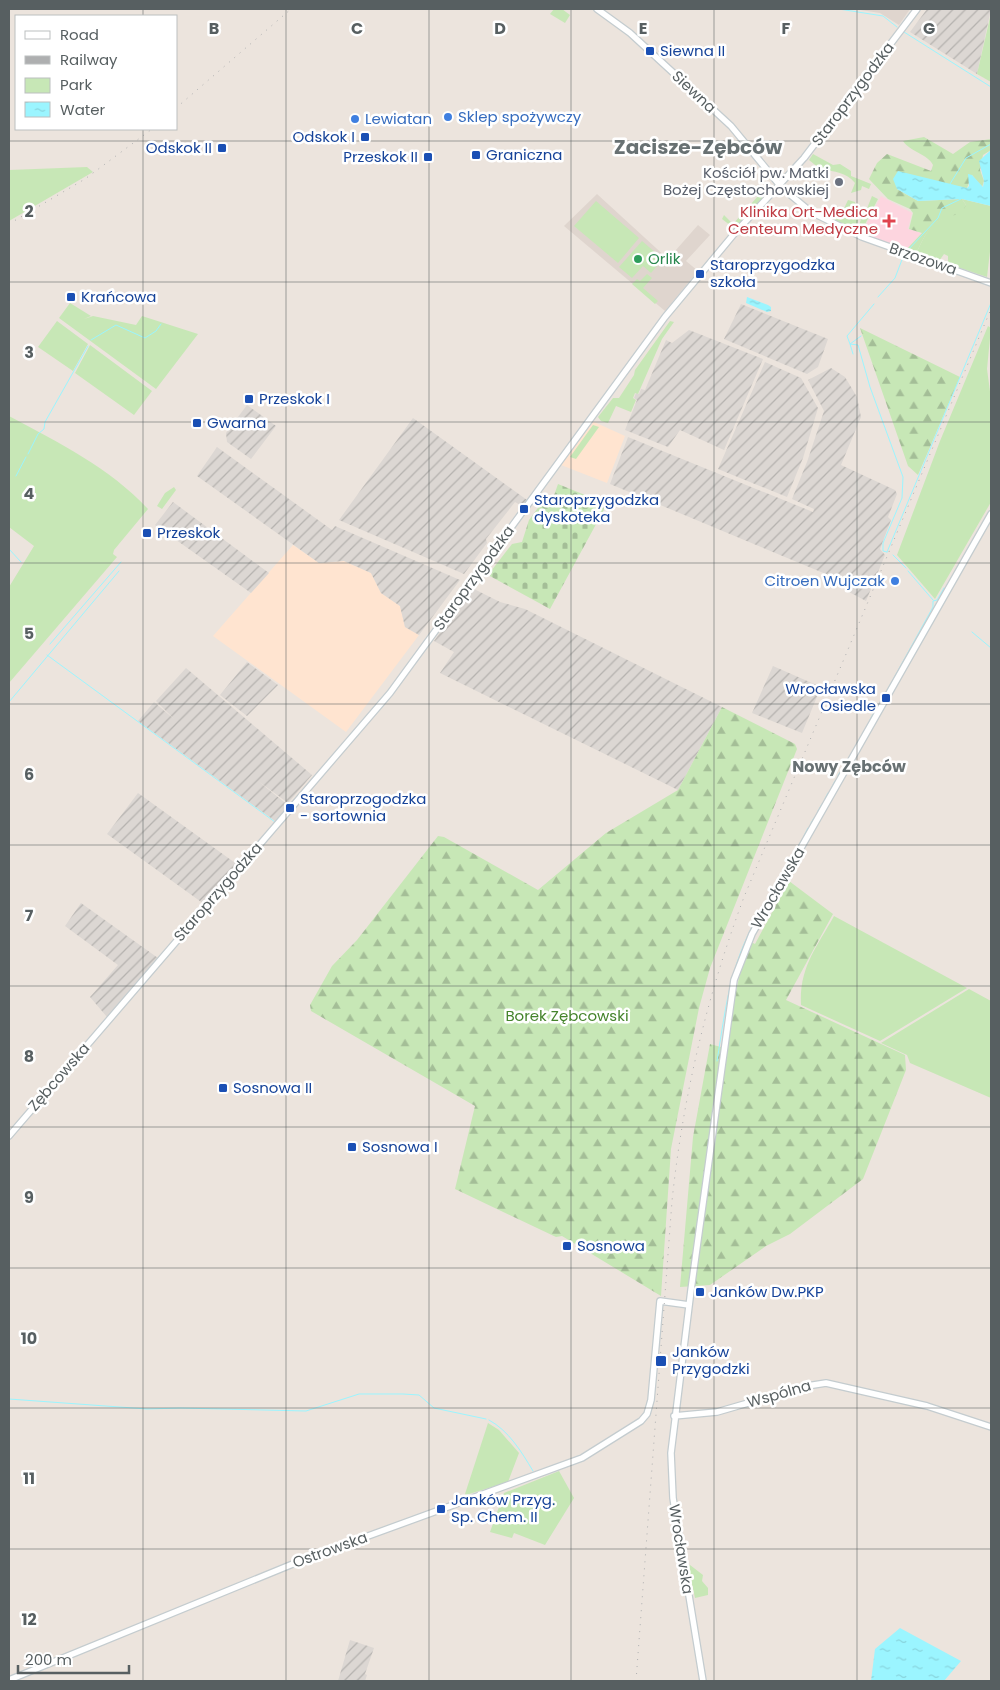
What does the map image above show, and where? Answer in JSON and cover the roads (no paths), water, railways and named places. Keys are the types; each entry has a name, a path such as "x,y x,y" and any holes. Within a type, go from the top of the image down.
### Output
{"street":[{"name":"Siewna","path":"597,9 630,33 731,126 780,186"},
{"name":"Staroprzygodzka","path":"110,1019 390,693 667,315 734,234 804,158 917,9"},
{"name":"Brzozowa","path":"780,186 811,212 855,234 991,283"},
{"name":"Wrocławska","path":"703,1681 673,1498 671,1453 674,1416 734,980 742,955 759,921 991,514"},
{"name":"Zębcowska","path":"9,1136 110,1019"},
{"name":"Ostrowska","path":"9,1680 305,1559 573,1462 603,1446 637,1424 647,1414 651,1400 660,1301 689,1305"},
{"name":"Wspólna","path":"674,1416 716,1412 821,1383 840,1385 942,1411 991,1427"}],"water":[{"path":"991,150 991,206 962,199 918,201 897,189 893,179 898,171 967,188 969,186 968,174 972,175 983,187 984,181 979,161"},
{"path":"747,297 768,305 771,307 771,311 767,312 746,303"},
{"path":"900,1628 961,1661 944,1681 871,1681 875,1649"}],"waterway":[{"path":"839,9 883,16 897,27"},
{"path":"904,32 991,87"},
{"path":"950,184 966,158 991,144"},
{"path":"908,250 938,218 942,208 961,199"},
{"path":"878,297 895,278 903,257"},
{"path":"887,552 991,303"},
{"path":"874,304 847,336 850,344 858,345 870,387 903,477 902,498 883,543 883,551 887,552"},
{"path":"91,340 116,325 145,338 156,331 161,324"},
{"path":"853,354 850,344 861,336"},
{"path":"28,454 38,434 44,429 45,422 88,346"},
{"path":"16,476 26,457"},
{"path":"9,549 21,562"},
{"path":"893,555 906,568"},
{"path":"50,644 121,562"},
{"path":"9,702 119,571"},
{"path":"908,571 933,600"},
{"path":"884,696 933,607 933,601 937,600 944,588"},
{"path":"972,632 991,648"},
{"path":"47,655 275,822"},
{"path":"870,720 873,714"},
{"path":"863,733 867,726"},
{"path":"857,743 860,738"},
{"path":"838,775 842,770"},
{"path":"832,787 835,781"},
{"path":"825,799 828,793"},
{"path":"818,811 822,804"},
{"path":"811,823 814,818"},
{"path":"804,836 808,828"},
{"path":"797,848 800,843"},
{"path":"787,865 792,857"},
{"path":"783,872 785,868"},
{"path":"776,886 781,877"},
{"path":"765,904 770,896"},
{"path":"717,1061 731,982 743,946 763,907"},
{"path":"9,1399 147,1409 306,1411 359,1394 403,1394 419,1395 434,1408 486,1419"},
{"path":"489,1420 509,1436 533,1471"}],"railway":[{"path":"178,106 291,9"},
{"path":"9,224 85,179 151,130"},
{"path":"636,1681 672,1201 683,1123 698,1047 719,972 744,897 991,309"}],"place":[{"name":"Siewna II","path":"650,51"},
{"name":"Sklep spożywczy","path":"448,117"},
{"name":"Lewiatan","path":"355,119"},
{"name":"Odskok I","path":"365,137"},
{"name":"Odskok II","path":"222,148"},
{"name":"Graniczna","path":"476,155"},
{"name":"Przeskok II","path":"428,157"},
{"name":"Kościół pw. Matki Bożej Częstochowskiej","path":"839,182"},
{"name":"Klinika Ort-Medica Centeum Medyczne","path":"889,221"},
{"name":"Orlik","path":"638,259"},
{"name":"Staroprzygodzka szkoła","path":"700,274"},
{"name":"Krańcowa","path":"71,297"},
{"name":"Przeskok I","path":"249,399"},
{"name":"Gwarna","path":"197,423"},
{"name":"Staroprzygodzka dyskoteka","path":"524,509"},
{"name":"Przeskok","path":"147,533"},
{"name":"Citroen Wujczak","path":"895,581"},
{"name":"Wrocławska Osiedle","path":"886,698"},
{"name":"Staroprzogodzka - sortownia","path":"290,808"},
{"name":"Sosnowa II","path":"223,1088"},
{"name":"Sosnowa I","path":"352,1147"},
{"name":"Sosnowa","path":"567,1246"},
{"name":"Janków Dw.PKP","path":"700,1292"},
{"name":"Janków Przygodzki","path":"661,1361"},
{"name":"Janków Przyg. Sp. Chem. II","path":"441,1509"}],"district":[{"name":"Zacisze-Zębców","path":"698,147"},
{"name":"Nowy Zębców","path":"849,766"}],"park label":[{"name":"Borek Zębcowski","path":"567,1016"}]}
